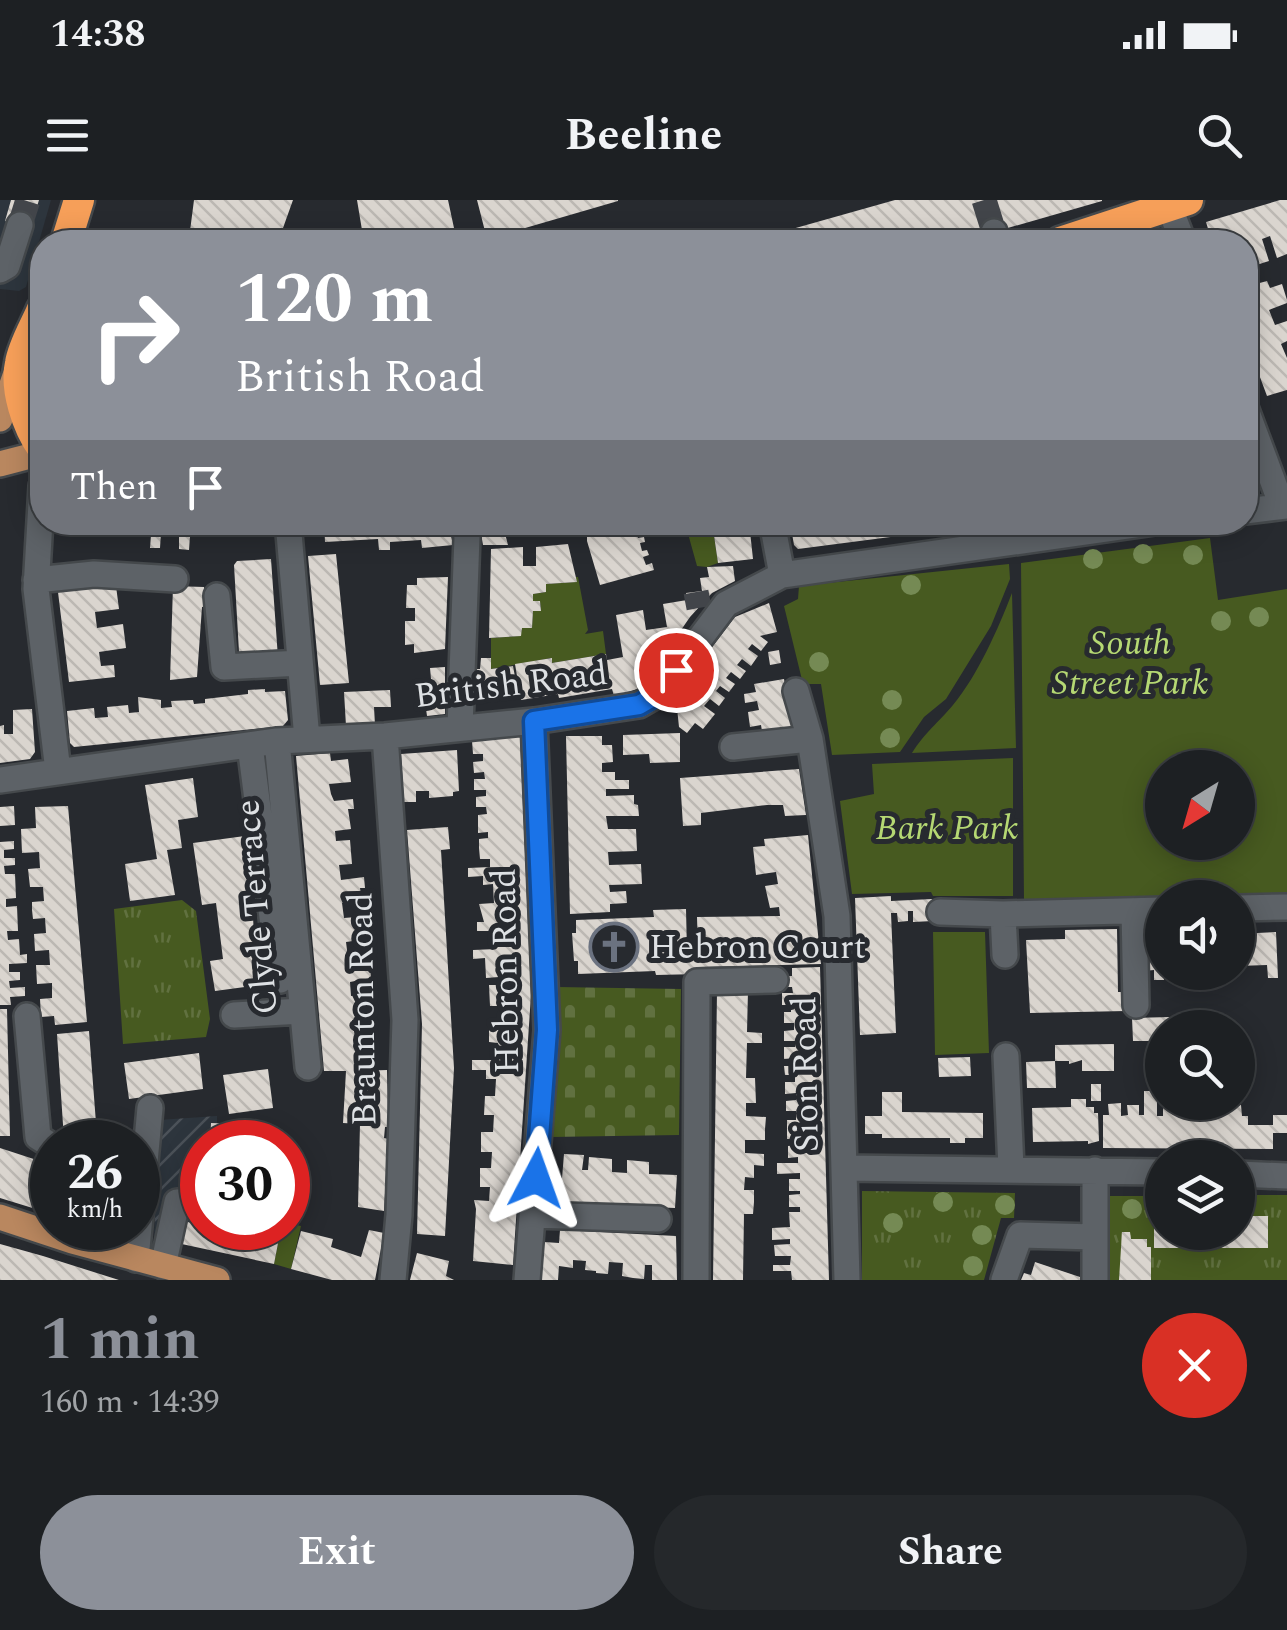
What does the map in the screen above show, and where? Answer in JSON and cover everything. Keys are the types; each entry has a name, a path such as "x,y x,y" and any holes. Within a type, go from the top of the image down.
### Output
{"highway":[{"path":"70,230 79,200"},
{"path":"1096,230 1178,203"},
{"path":"30,334 10,374 30,425"}],"main road":[{"path":"0,419 10,374"},
{"path":"0,464 30,455"},
{"path":"0,1217 145,1266 217,1280"}],"street":[{"path":"1178,203 1181,230"},
{"path":"0,270 7,266 20,225"},
{"path":"1258,439 1285,506 1258,509"},
{"path":"36,535 32,563 58,772"},
{"path":"289,535 307,738"},
{"path":"460,727 467,535"},
{"path":"774,535 782,575"},
{"name":"British Road","path":"0,780 277,741 385,736 534,721 639,705 658,694 706,614 782,575 1022,535"},
{"path":"32,563 94,574 175,579"},
{"path":"217,596 224,668 300,664"},
{"name":"Sion Road","path":"796,691 810,739 837,916 847,1280"},
{"name":"Hebron Road","path":"527,1280 547,1030 534,721"},
{"name":"Braunton Road","path":"385,736 406,1020 393,1280"},
{"path":"733,747 810,739"},
{"name":"Clyde Terrace","path":"277,741 308,1067"},
{"path":"250,745 280,980"},
{"path":"1255,908 1287,907"},
{"path":"1134,911 1136,1004"},
{"path":"940,912 1145,911"},
{"path":"1004,914 1005,955"},
{"path":"696,1280 697,982 776,980"},
{"path":"234,1015 302,1011"},
{"path":"27,1016 36,1120"},
{"path":"1006,1056 1010,1168"},
{"path":"148,1120 150,1108"},
{"path":"844,1168 1145,1172"},
{"path":"1094,1170 1095,1280"},
{"path":"1255,1175 1287,1176"},
{"path":"145,1266 180,1202"},
{"path":"534,1215 658,1218"},
{"path":"1004,1280 1020,1235 1095,1237"}],"shaded area":[{"path":"0,200 51,200 42,230 30,230 30,273 26,287 19,291 0,289"},
{"path":"217,1116 217,1120 180,1120 177,1243 160,1239 159,1120"}],"green space":[{"path":"688,535 714,535 718,563 697,566"},
{"name":"South Street Park","path":"1210,538 1218,600 1287,589 1287,893 1255,894 1255,880 1145,880 1145,897 1024,900 1021,563"},
{"name":"South Street Park","path":"1009,564 1010,579 991,626 946,699 924,717 900,752 832,755 821,684 803,684 784,606 798,599 799,586"},
{"path":"576,577 588,630 585,634 603,631 606,654 552,663 551,658 491,669 491,638 520,636 522,628 532,628 533,611 541,610 540,601 533,601 533,594 546,592 546,584 576,582"},
{"name":"South Street Park","path":"1012,593 1016,748 912,753 971,680"},
{"name":"Bark Park","path":"1013,758 1013,896 852,894 840,801 874,794 872,764"},
{"path":"182,900 196,911 210,1019 206,1037 123,1044 114,909"},
{"path":"933,932 985,932 989,1053 935,1055"},
{"path":"556,987 681,989 679,1135 550,1137"},
{"path":"862,1191 1015,1193 1014,1218 1001,1218 984,1280 862,1280"},
{"path":"1255,1195 1287,1195 1287,1280 1101,1280 1101,1196 1145,1196 1145,1250 1255,1250"},
{"path":"277,1250 295,1250 291,1269 274,1264"}],"building":[{"path":"11,200 39,200 30,229 5,221"},
{"path":"194,200 293,200 282,230 190,230"},
{"path":"357,200 448,200 454,230 362,230"},
{"path":"477,200 618,200 518,230 485,230"},
{"path":"895,200 1102,200 1001,230 789,230"},
{"path":"1287,200 1287,254 1277,258 1270,236 1262,239 1269,261 1258,264 1258,230 1208,230 1206,222"},
{"path":"1267,281 1270,288 1282,284 1287,300 1269,310 1275,325 1287,321 1287,341 1281,344 1287,358 1287,390 1267,396 1258,372 1258,283"},
{"path":"151,535 161,535 160,548 150,548"},
{"path":"179,535 204,535 190,536 189,550 179,549"},
{"path":"325,535 451,535 453,545 422,548 421,540 390,542 390,550 379,550 378,539 325,542"},
{"path":"481,535 505,535 508,545 483,545"},
{"path":"587,535 644,537 645,542 640,543 642,551 647,550 649,555 643,557 654,570 600,585"},
{"path":"714,535 750,535 753,559 718,563"},
{"path":"792,535 906,535 798,549"},
{"path":"568,544 577,582 546,584 546,592 533,594 533,601 540,601 541,611 533,611 532,628 522,628 521,636 489,638 491,549 523,547 523,566 536,566 536,547"},
{"path":"336,554 349,683 320,685 308,556"},
{"path":"271,559 278,658 244,661 243,652 239,652 234,565 237,561"},
{"path":"733,566 735,581 712,593 690,617 652,672 654,684 614,696 612,689 521,700 515,664 552,658 552,663 606,654 607,660 623,657 616,615 643,610 646,630 667,627 663,604 687,600 686,593 702,591 700,578 709,577 707,567"},
{"path":"448,577 445,649 414,653 414,644 405,645 405,621 415,621 415,608 406,608 407,585 417,585 417,578"},
{"path":"92,580 93,588 116,586 119,609 95,612 97,628 123,624 126,648 99,652 101,666 114,665 115,677 69,682 57,584"},
{"path":"173,586 204,587 207,606 202,607 197,677 170,680"},
{"path":"769,603 777,632 760,636 768,642 761,651 752,644 748,649 758,656 751,666 742,659 737,665 746,671 740,679 731,672 726,678 735,684 729,692 720,686 716,691 725,698 719,706 710,699 704,706 715,714 703,729 695,723 687,733 679,727 677,708 688,694 681,688 735,617"},
{"path":"779,650 781,663 770,665 768,652"},
{"path":"481,658 491,658 491,669 513,666 518,693 477,700"},
{"path":"445,667 445,714 427,716 422,680 431,679 430,668"},
{"path":"784,679 793,731 763,737 761,725 750,727 748,712 759,710 757,701 745,703 744,694 756,692 754,684"},
{"path":"265,689 285,691 288,720 283,726 74,747 70,743 67,711 94,708 95,718 108,717 107,707 128,705 129,713 139,712 138,697 161,700 161,708 172,707 171,701 205,703 205,699"},
{"path":"390,690 391,707 374,707 375,725 346,726 344,692"},
{"path":"32,709 35,752 30,759 0,763 0,726 4,725 4,734 13,734 13,710"},
{"path":"680,733 680,762 650,763 649,754 623,755 623,735"},
{"path":"520,736 531,995 513,1265 473,1261 474,1200 489,1201 490,1187 480,1187 480,1168 491,1168 492,1152 481,1152 481,1132 493,1132 494,1115 484,1115 485,1096 495,1096 496,1079 486,1079 486,1070 472,1070 472,1060 497,1060 498,1043 489,1042 489,1022 500,1022 500,1006 490,1006 489,985 500,985 499,977 486,978 485,958 473,959 473,950 496,949 495,931 477,931 477,922 484,922 479,904 494,903 493,884 483,885 483,876 468,877 468,868 490,867 490,859 480,859 479,848 479,839 488,838 488,832 478,833 478,815 487,814 486,807 476,807 476,797 486,796 486,790 474,790 474,779 485,779 484,772 474,773 473,762 483,761 483,754 473,754 472,741"},
{"path":"566,736 602,736 602,745 612,745 613,762 602,763 602,772 615,772 615,780 629,780 629,789 606,789 606,796 634,795 634,804 638,805 639,816 606,816 608,829 636,829 637,851 608,852 609,865 641,864 642,884 609,885 610,892 626,891 627,903 610,904 610,912 570,914"},
{"path":"457,750 459,791 453,792 453,796 429,798 429,791 416,791 416,802 404,802 401,754"},
{"path":"330,753 331,761 348,759 351,782 329,784 334,801 353,799 354,809 348,809 351,829 335,831 336,841 350,840 352,864 339,865 341,880 364,877 365,888 360,888 362,901 342,903 344,918 368,916 370,927 359,928 360,940 346,942 348,958 372,955 371,978 350,982 351,996 372,994 375,1018 352,1020 355,1037 366,1036 370,1047 370,1059 357,1060 358,1071 387,1070 384,1211 358,1207 360,1124 343,1123 346,1071 324,1071 296,756"},
{"path":"799,769 806,815 785,816 783,805 767,805 701,813 701,825 683,826 680,778"},
{"path":"193,778 198,817 178,820 182,848 167,850 175,895 130,901 125,864 157,859 145,785"},
{"path":"14,806 15,825 0,826 0,807"},
{"path":"68,806 87,1022 55,1025 54,1016 41,1017 40,999 52,998 52,983 37,984 36,965 50,965 49,950 35,951 34,934 46,933 45,918 33,919 32,902 44,901 43,887 30,887 28,869 40,868 39,852 22,853 21,829 36,828 35,807"},
{"path":"448,827 450,849 441,850 454,1068 445,1236 417,1234 422,1024 407,830"},
{"path":"259,834 267,897 252,898 255,955 270,952 275,983 215,991 210,961 223,959 216,903 202,905 193,843"},
{"path":"808,835 821,964 698,967 699,974 578,974 572,933 576,933 576,920 654,917 653,910 686,909 687,952 698,951 697,917 780,916 779,907 770,908 765,886 778,884 776,872 756,875 753,847 765,846 764,839"},
{"path":"14,841 14,849 4,850 4,858 15,858 15,865 4,866 5,874 15,874 16,898 6,899 6,907 17,906 18,931 7,931 8,940 19,939 20,955 27,954 27,963 9,964 9,972 20,972 20,980 9,981 10,988 25,987 25,996 10,997 11,1005 0,1005 0,842"},
{"path":"891,896 891,901 932,899 933,921 913,922 913,911 908,911 908,921 898,922 897,913 891,913 896,1033 860,1035 855,898"},
{"path":"1117,929 1118,992 1125,992 1126,1011 1030,1013 1026,940 1065,939 1065,930"},
{"path":"1276,932 1278,978 1268,978 1267,965 1255,965 1255,933"},
{"path":"1141,938 1145,938 1145,971 1143,971"},
{"path":"820,967 829,1280 792,1280 791,1271 773,1271 773,1265 790,1265 791,1256 775,1256 774,1245 790,1244 790,1239 772,1240 772,1228 790,1227 789,1212 800,1212 800,1207 789,1207 789,1195 800,1191 789,1191 789,1179 800,1179 800,1173 777,1174 777,1163 798,1163 798,1157 788,1158 788,1146 798,1145 797,1139 787,1139 787,1120 796,1120 796,1111 786,1111 786,1101 796,1100 796,1093 785,1094 785,1082 795,1082 795,1075 785,1075 784,1066 795,1066 795,1058 784,1059 784,1047 795,1047 795,1041 784,1041 784,1031 794,1030 794,1023 784,1023 784,1012 791,1012 791,1005 782,1005 782,993 793,993 792,987 782,987 782,976 792,976 792,968"},
{"path":"717,991 748,991 747,1032 762,1033 762,1043 747,1043 746,1078 755,1078 756,1103 746,1103 746,1116 766,1117 765,1140 745,1140 745,1153 764,1154 764,1166 754,1165 754,1178 745,1177 744,1190 754,1190 754,1202 753,1214 744,1214 743,1280 713,1280"},
{"path":"0,1009 7,1009 10,1136 0,1136"},
{"path":"1132,1018 1145,1018 1145,1041 1133,1041"},
{"path":"89,1031 96,1120 63,1120 57,1034"},
{"path":"1114,1044 1114,1071 1082,1071 1082,1060 1069,1064 1055,1061 1055,1045"},
{"path":"199,1053 203,1089 129,1099 124,1063"},
{"path":"970,1057 971,1076 939,1077 938,1058"},
{"path":"1055,1061 1056,1088 1027,1088 1026,1062"},
{"path":"268,1069 273,1108 229,1114 223,1075"},
{"path":"1091,1084 1101,1084 1101,1101 1091,1101"},
{"path":"1145,1091 1145,1120 1248,1120 1248,1125 1273,1125 1273,1115 1287,1115 1287,1133 1273,1133 1273,1149 1255,1149 1255,1140 1145,1140 1145,1148 1103,1148 1103,1115 1109,1115 1108,1104 1121,1103 1121,1116 1128,1115 1127,1105 1139,1105 1139,1115 1144,1115"},
{"path":"882,1092 902,1092 902,1112 983,1113 983,1138 950,1143 950,1138 882,1138 882,1134 865,1134 865,1116 882,1116"},
{"path":"1071,1099 1086,1099 1086,1107 1094,1107 1094,1113 1098,1113 1099,1141 1033,1142 1032,1108 1071,1107"},
{"path":"0,1148 30,1158 30,1207 0,1198"},
{"path":"564,1154 584,1155 582,1170 588,1170 589,1157 612,1159 612,1172 627,1173 627,1160 649,1162 649,1174 677,1175 675,1208 560,1203"},
{"path":"1255,1216 1268,1216 1268,1248 1255,1248"},
{"path":"369,1230 384,1233 375,1280 332,1280 291,1269 296,1250 310,1250 310,1233 333,1239 331,1247 361,1257"},
{"path":"560,1230 676,1236 677,1280 652,1280 652,1265 645,1265 644,1279 622,1276 623,1263 609,1262 608,1274 585,1270 586,1261 573,1260 573,1268 559,1266 558,1280 540,1280 544,1242 559,1243"},
{"path":"1122,1232 1130,1232 1131,1239 1145,1239 1145,1250 1151,1250 1151,1280 1119,1280"},
{"path":"0,1244 43,1256 119,1280 0,1280"},
{"path":"209,1250 277,1250 274,1264"},
{"path":"417,1253 449,1261 446,1276 454,1280 410,1280"},
{"path":"1035,1262 1086,1280 1021,1280 1024,1273 1031,1275"}],"tunnel":[{"path":"20,225 28,200"},
{"path":"984,200 993,230"},
{"path":"696,592 699,608"}],"place":[{"name":"Hebron Court","path":"614,947"}],"route":[{"path":"536,1178 547,1030 534,721 639,705 658,694 676,670"}]}
